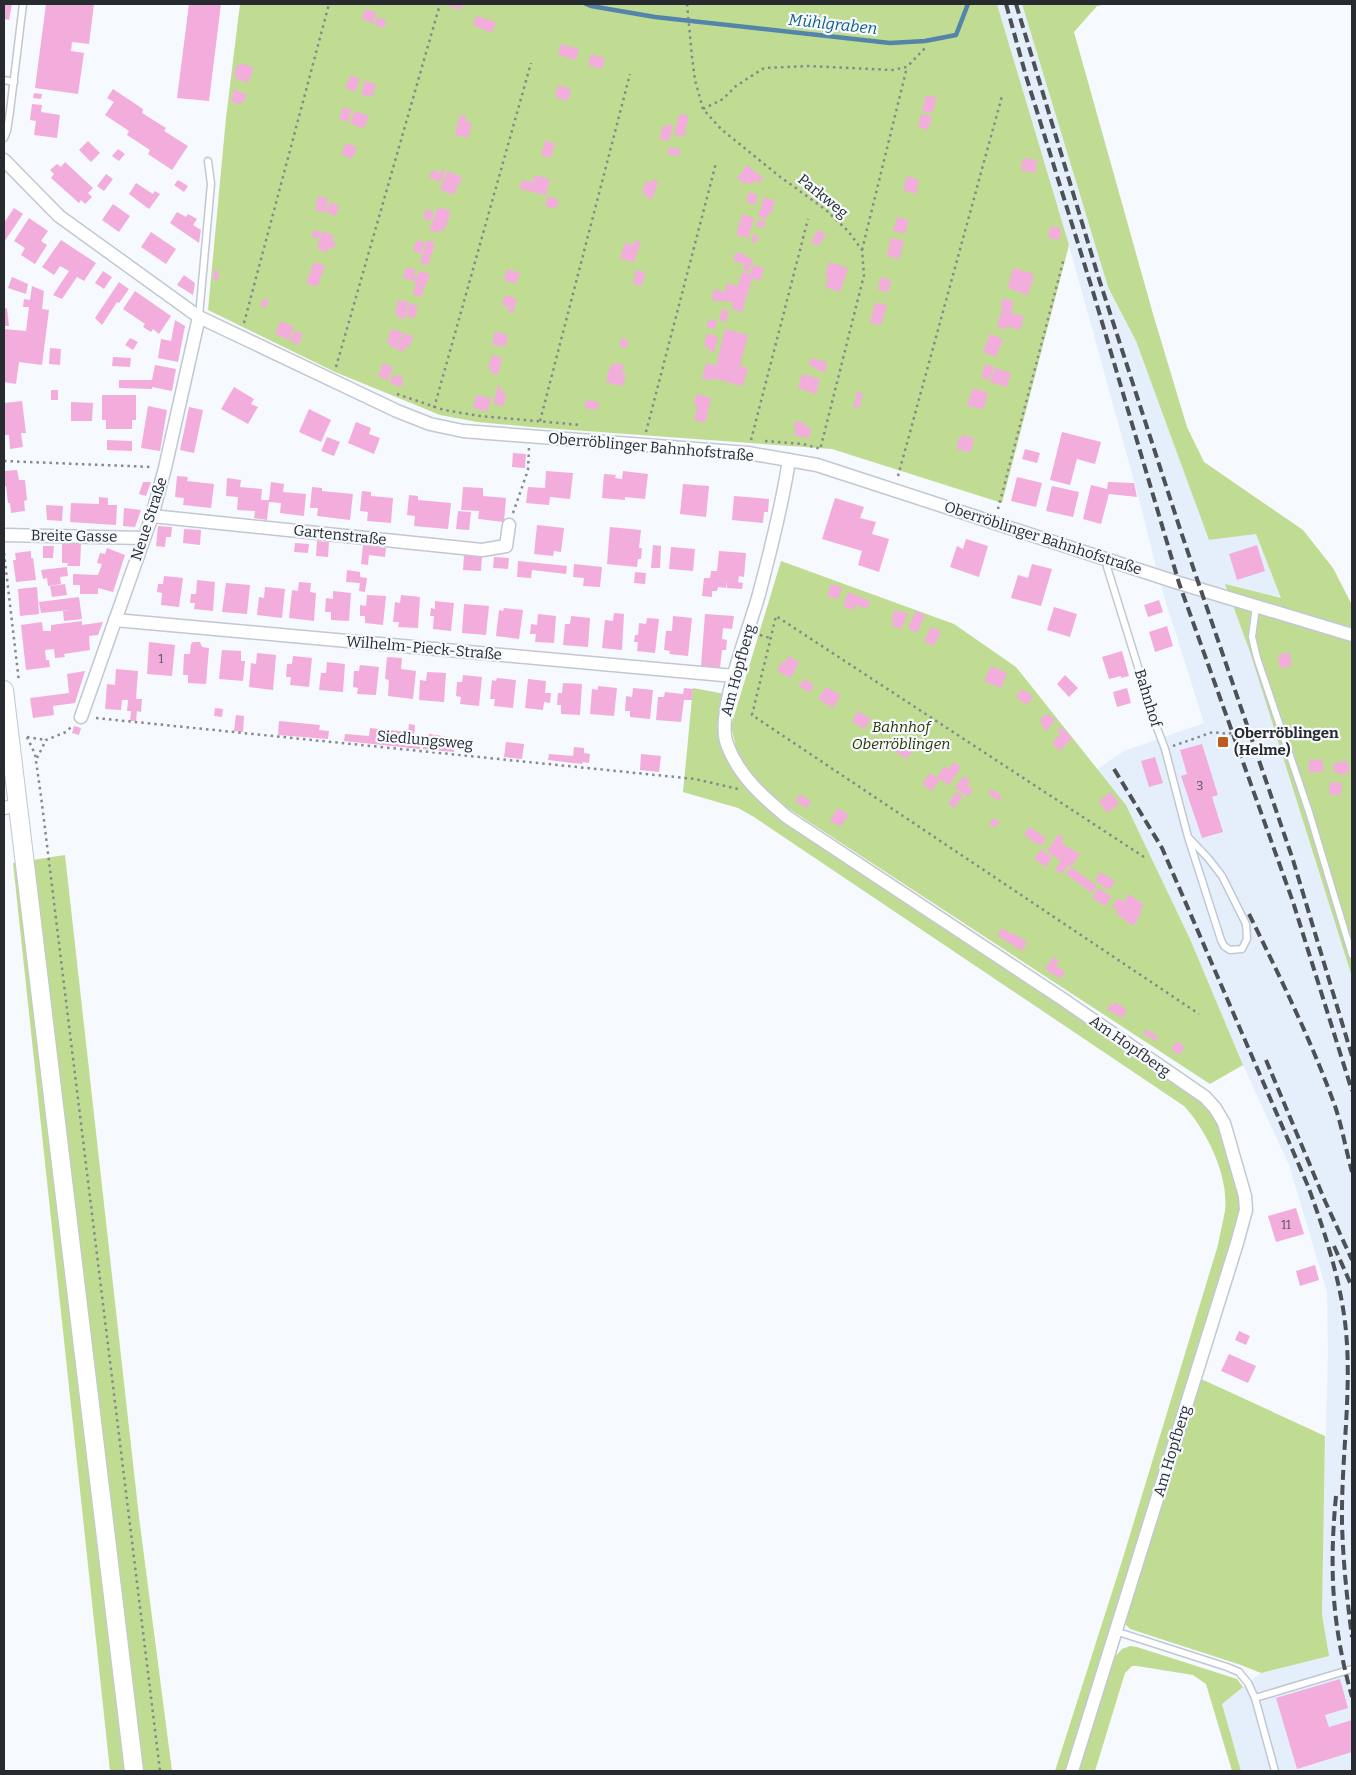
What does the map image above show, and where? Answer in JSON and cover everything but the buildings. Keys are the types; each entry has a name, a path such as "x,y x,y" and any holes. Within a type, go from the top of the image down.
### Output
{"main road":[{"path":"12,690 11,806 134,1771"}],"street":[{"name":"Oberröblinger Bahnhofstraße","path":"4,160 59,216 199,317 332,381 430,424 463,430 533,437 748,453 817,465 1352,635"},
{"name":"Neue Straße","path":"81,717 152,516 165,468 199,317"},
{"name":"Am Hopfberg","path":"789,460 778,524 759,596 734,676 725,715 724,729 727,744 740,770 764,798 787,817 1060,998 1205,1097 1215,1108 1224,1123 1245,1196 1246,1210 1234,1253 1072,1771"},
{"name":"Gartenstraße","path":"152,516 482,550 506,546 510,524"},
{"name":"Breite Gasse","path":"4,535 144,538"},
{"name":"Wilhelm-Pieck-Straße","path":"114,620 734,676"}],"lane":[{"path":"4,138 7,131 7,111 14,82 23,4"},
{"path":"4,80 14,82"},
{"path":"199,317 211,184 208,161"},
{"name":"Bahnhof","path":"1110,559 1108,567 1165,749 1188,837 1220,940 1230,950 1242,949 1247,939 1247,932 1236,902 1216,867 1188,837"},
{"path":"1256,606 1252,637 1257,658 1309,812 1352,955"},
{"path":"1115,1631 1227,1666 1239,1672 1248,1683 1255,1698 1275,1771"},
{"path":"1255,1698 1352,1668"}],"path":[{"path":"240,337 328,4"},
{"path":"332,381 440,4"},
{"name":"Parkweg","path":"687,4 695,80 703,109 721,129 779,176 826,210 848,232 862,250"},
{"path":"817,465 864,275 862,250 907,67 926,48"},
{"path":"430,424 531,63"},
{"path":"703,109 723,99 736,86 764,68 809,66 892,70 907,67"},
{"path":"510,524 528,470 533,437 540,422 630,74"},
{"path":"894,490 1002,96"},
{"path":"642,445 716,163"},
{"path":"748,453 808,219"},
{"path":"994,522 1064,258"},
{"path":"328,364 336,368"},
{"path":"392,392 434,408 480,416 588,425"},
{"path":"646,430 656,431"},
{"path":"751,440 803,444 821,449"},
{"path":"4,461 165,468"},
{"path":"4,553 12,690"},
{"path":"1144,857 776,616 752,715 1198,1014"},
{"path":"27,737 46,740 66,732 81,717"},
{"name":"Siedlungsweg","path":"81,717 694,779 738,789"},
{"path":"1165,749 1214,732 1228,734 1238,731"},
{"path":"26,732 36,759 160,1771"},
{"path":"36,759 46,740"}],"shaded area":[{"path":"997,4 1022,4 1108,287 1136,341 1210,540 1256,534 1282,599 1226,585 1250,652 1352,977 1352,1771 1241,1771 1221,1704 1261,1673 1328,1656 1322,1615 1328,1354 1327,1292 1289,1165 1243,1065 1190,939 1126,805 1097,769 1124,751 1204,723 1161,587 1139,499 1069,245"}],"green space":[{"path":"240,4 997,4 1069,245 1002,503 832,449 531,427 477,422 440,415 335,372 208,310 226,118"},
{"path":"1022,4 1108,4 1097,6 1074,32 1153,314 1187,427 1204,462 1303,530 1333,568 1352,605 1352,977 1250,652 1225,584 1281,598 1256,534 1209,540 1136,341 1108,287"},
{"name":"Bahnhof Oberröblingen","path":"781,561 954,624 1016,667 1126,805 1190,939 1243,1065 1210,1084 777,801 752,776 737,752 731,726"},
{"path":"693,688 725,694 717,725 723,750 777,815 1198,1098 1218,1123 1240,1195 1240,1219 1067,1771 1055,1771 1122,1561 1218,1245 1225,1211 1224,1183 1220,1169 1201,1128 1184,1106 754,817 738,808 683,792"},
{"path":"65,855 139,1517 172,1771 110,1771 13,863"},
{"path":"1199,1378 1325,1436 1322,1615 1329,1656 1261,1673 1130,1629 1126,1625 1125,1618"},
{"path":"1130,1646 1237,1679 1243,1687 1222,1704 1241,1771 1232,1771 1206,1684 1193,1675 1132,1666 1125,1673 1095,1771 1078,1771 1112,1660 1122,1649"}],"waterway":[{"name":"Mühlgraben","path":"586,4 655,17 890,43 925,41 956,35 968,4"}],"railway":[{"path":"1006,4 1179,583 1293,902 1352,1091"},
{"path":"1016,4 1099,279 1180,529 1293,860 1352,1056"},
{"path":"1114,769 1162,848 1308,1186 1330,1253 1339,1287 1347,1347 1348,1372 1342,1523 1343,1552 1352,1637"},
{"path":"1249,914 1295,1009 1326,1081 1337,1114 1352,1172"},
{"path":"1266,1060 1352,1260"},
{"path":"1334,1246 1352,1287"},
{"path":"1336,1496 1333,1548 1334,1597 1340,1646 1352,1697"}],"place":[{"name":"Oberröblingen (Helme)","path":"1223,742"}]}
